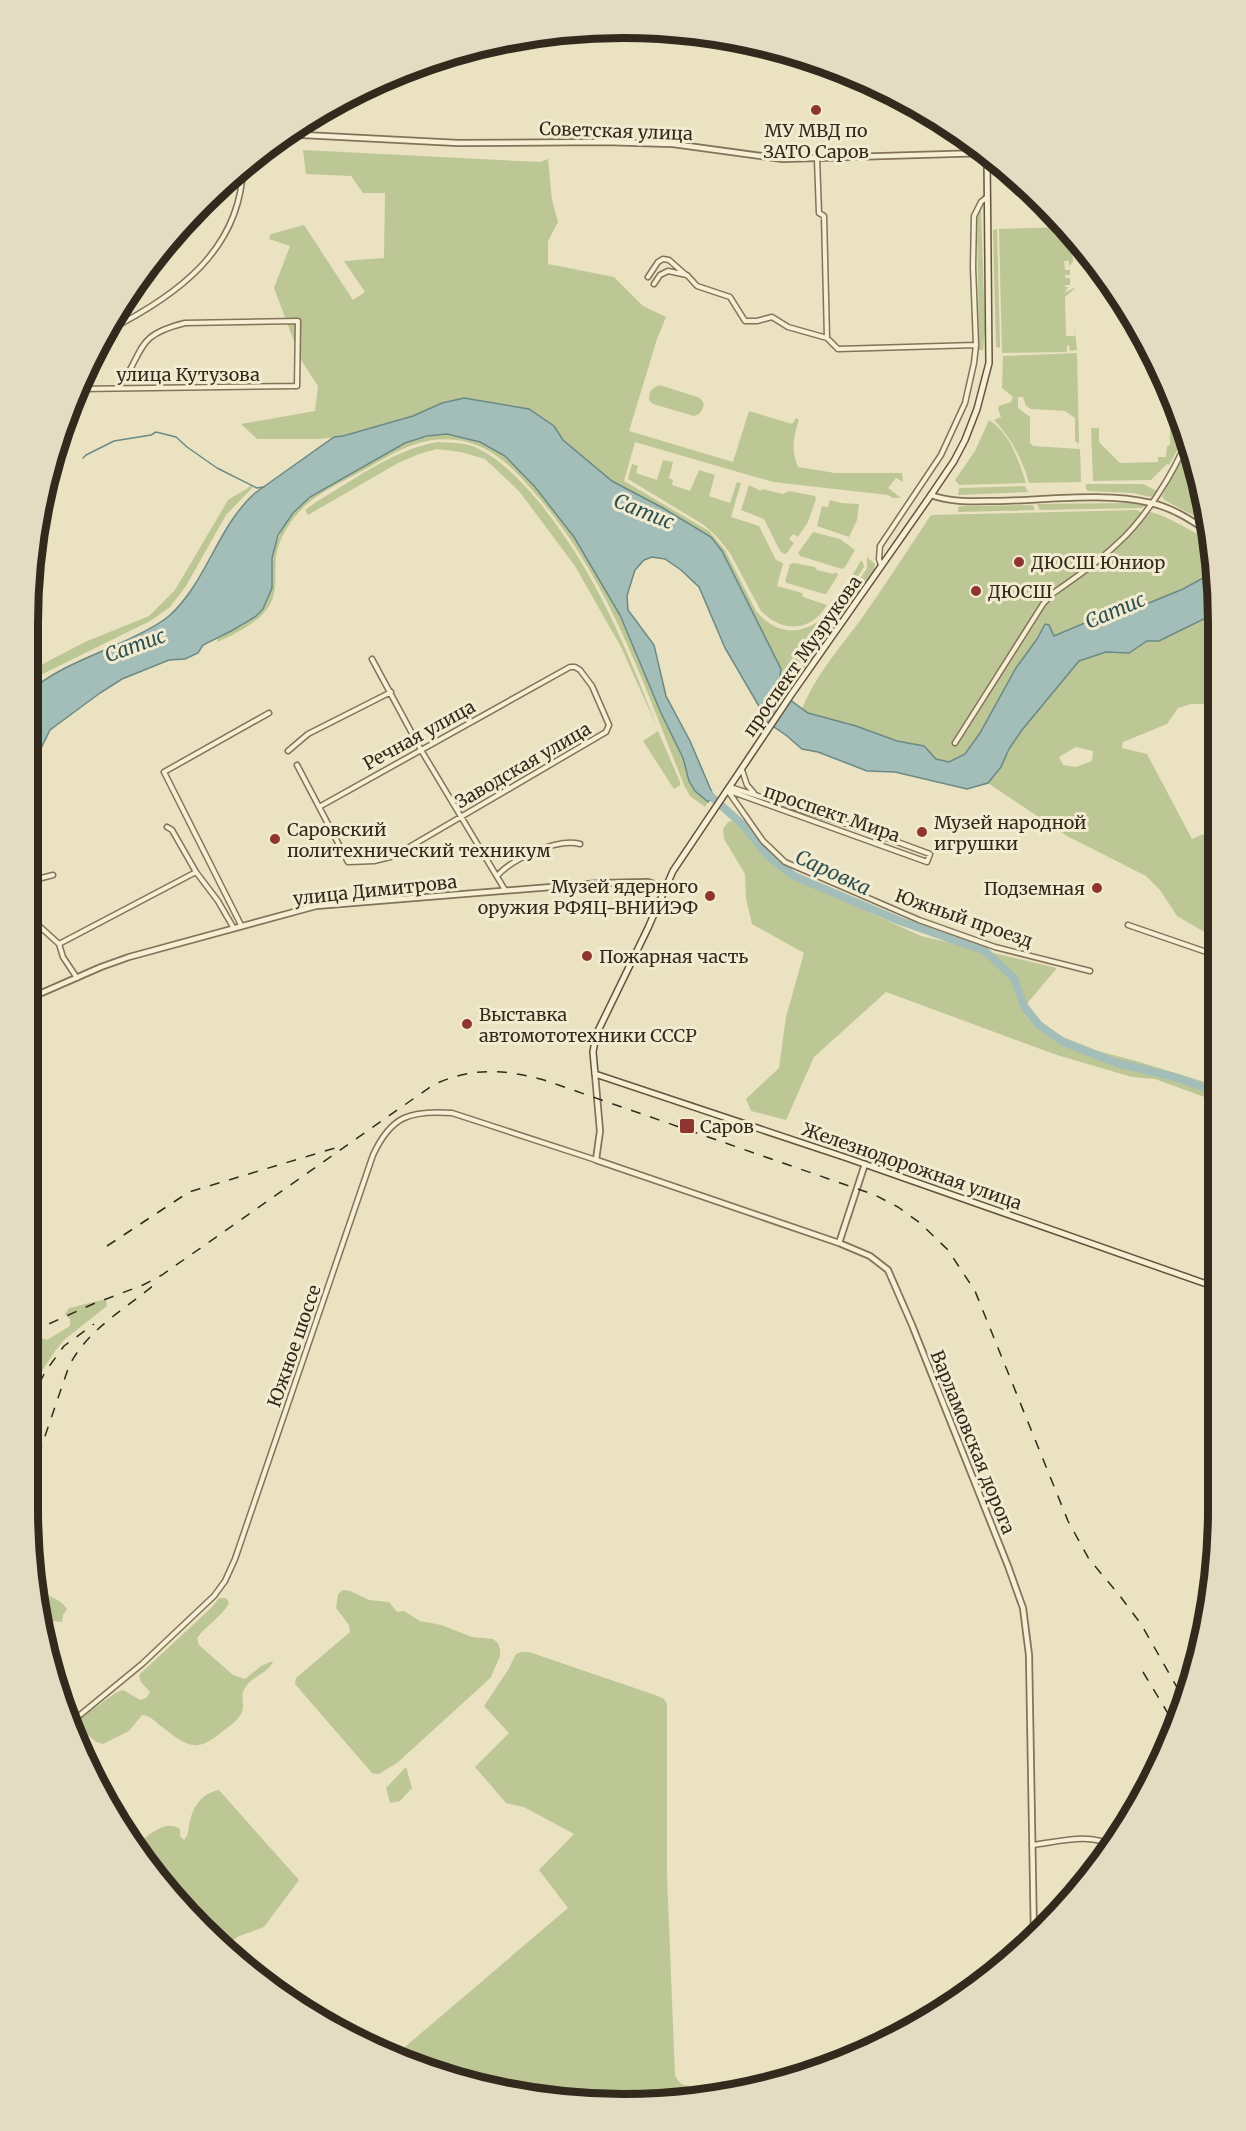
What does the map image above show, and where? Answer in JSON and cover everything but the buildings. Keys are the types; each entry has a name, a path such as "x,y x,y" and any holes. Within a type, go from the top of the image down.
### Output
{"main road":[{"name":"проспект Музрукова","path":"595,1074 593,1052 596,1035 673,871 791,695 931,495 965,440 977,410 987,372 990,334 985,163"},
{"name":"Железнодорожная улица","path":"595,1074 865,1164 1208,1284"}],"street":[{"name":"Советская улица","path":"300,135 458,143 673,144 757,157 818,159 975,155"},
{"path":"818,159 819,213 824,216 827,338"},
{"path":"120,324 162,301 182,286 202,266 218,244 236,210 241,180"},
{"path":"882,566 879,559 880,546 940,455 965,403 976,345 974,216 981,202 987,197"},
{"path":"648,278 658,262 663,259 669,260 697,286 730,297 745,321 772,317 788,327 827,338 838,349 976,345"},
{"path":"654,284 660,275 668,271 687,275"},
{"name":"улица Кутузова","path":"87,389 297,386 298,321 185,323 173,326 150,336 138,352 128,375 118,387"},
{"path":"955,743 1043,604 1052,594 1120,542 1153,503 1182,451"},
{"path":"931,495 940,499 962,501 1132,499 1153,503 1182,515 1200,526"},
{"path":"372,659 421,750 505,890"},
{"name":"Речная улица","path":"319,807 570,667 575,667"},
{"name":"Заводская улица","path":"319,807 348,862 374,861 394,856 426,839 461,816 524,782 606,732 609,725 592,686 575,667"},
{"path":"288,751 308,734 391,692"},
{"path":"241,926 164,772 268,714"},
{"path":"297,765 319,807"},
{"path":"742,770 747,785 754,794"},
{"name":"проспект Мира","path":"727,791 754,794 930,854 927,862 727,791"},
{"name":"Южный проезд","path":"727,791 763,841 785,862 919,920 996,947 1090,971"},
{"path":"167,828 172,830 196,872 218,901 233,927"},
{"path":"497,876 504,868 548,847 568,842 580,844"},
{"path":"58,944 196,872"},
{"path":"38,879 53,874"},
{"name":"улица Димитрова","path":"38,995 129,957 316,906 616,882 648,882 664,887"},
{"path":"38,925 58,944 63,957 77,978"},
{"path":"1128,925 1208,953"},
{"name":"проспект Музрукова","path":"595,1074 600,1131 596,1160"},
{"name":"Южное шоссе","path":"77,1718 142,1664 214,1596 225,1581 290,1401 373,1155 380,1139 395,1122 411,1115 432,1112 452,1113 596,1160"},
{"name":"Варламовская дорога","path":"596,1160 839,1243 870,1256 888,1270 968,1464 1023,1608 1029,1655 1034,1925"},
{"path":"839,1243 865,1164"},
{"path":"1031,1845 1080,1839 1105,1841"}],"green space":[{"path":"303,150 540,162 548,159 552,200 558,222 548,241 548,264 614,277 643,306 666,317 629,431 733,462 749,411 792,424 796,418 799,420 794,438 794,449 798,467 835,473 902,473 903,482 896,478 888,488 901,498 893,498 888,495 773,482 635,442 624,481 709,531 725,550 756,611 771,624 787,630 813,625 826,613 861,560 863,563 864,567 803,657 789,683 782,675 722,551 663,508 612,481 563,440 554,426 442,403 413,416 343,436 320,439 257,439 241,424 315,411 318,386 301,360 274,288 290,246 269,239 271,234 304,225 353,300 365,292 344,261 384,258 385,193 363,193 351,176 306,174"},
{"path":"981,208 985,330 983,350 979,350 977,216"},
{"path":"1054,227 1073,248 1073,262 1069,266 1069,261 1064,261 1065,270 1070,270 1070,275 1065,275 1065,278 1070,278 1070,285 1065,285 1068,287 1065,293 1075,287 1065,297 1066,336 1075,336 1074,323 1077,350 1070,351 1069,345 1067,352 1002,353 999,229"},
{"path":"997,229 1000,348 996,347 993,232"},
{"path":"1077,353 1079,444 1075,441 1075,418 1065,411 1031,409 1026,406 1023,397 1018,397 1018,408 1030,417 1030,443 1033,446 1080,449 1081,482 1029,483 1016,450 994,420 1001,417 999,406 1011,402 1013,397 1002,388 1003,356"},
{"path":"660,385 700,398 704,404 701,412 694,416 653,404 649,400 650,392"},
{"path":"989,420 1003,432 1008,440 1026,483 959,485 955,480 975,451"},
{"path":"1170,421 1172,421 1175,429 1175,444 1180,445 1169,465 1167,464 1151,480 1093,481 1091,428 1099,428 1099,442 1120,463 1158,462 1158,457 1166,457 1167,446 1170,445"},
{"path":"447,434 481,442 505,456 535,487 574,537 620,615 661,713 683,758 692,787 708,802 705,807 690,796 684,785 621,631 582,558 559,524 517,473 490,452 468,442 444,439 412,445 314,498 291,522 279,544 276,556 275,590 267,609 251,624 218,642 217,639 253,618 267,603 271,587 273,554 279,535 295,511 310,497 393,449 429,437"},
{"path":"437,442 468,445 486,453 511,472 539,502 559,528 593,582 633,667 657,727 621,647 575,566 519,491 485,459 461,452 437,449 419,454 398,463 308,515 305,510 359,475 389,459"},
{"path":"1183,454 1198,518 1164,500 1162,496"},
{"path":"663,460 673,462 669,478 673,480 672,485 690,491 699,470 715,475 709,496 730,503 737,482 741,483 731,517 759,526 776,560 783,563 777,586 802,593 803,597 827,605 820,614 805,625 796,626 787,626 769,618 761,611 730,553 717,537 704,525 628,479 632,464 638,466 636,473 657,480"},
{"path":"1086,484 1143,484 1157,491 1151,497 1133,493 1088,491"},
{"path":"251,485 253,487 226,515 186,586 170,607 152,620 38,676 38,666 85,642 149,616 175,590 228,500"},
{"path":"749,485 761,491 762,489 783,494 789,491 815,496 808,522 798,537 793,534 789,539 794,543 787,553 780,551 764,519 741,510"},
{"path":"1025,486 1028,492 958,495 959,488"},
{"path":"830,500 859,504 857,520 849,537 817,526 822,506 828,507"},
{"path":"1037,504 1148,504 1142,508 1040,510"},
{"path":"1033,505 1035,510 958,512 958,507 962,506"},
{"path":"1137,510 1143,513 1146,511 1163,516 1201,537 1206,576 1144,605 1099,617 1053,636 1049,625 1045,624 980,733 965,754 949,762 936,759 924,746 897,741 856,726 808,713 802,709 821,673 871,605 931,515"},
{"path":"813,532 840,539 855,550 845,567 842,569 800,556 798,553"},
{"path":"867,557 875,564 874,570 814,656 798,675 808,655 867,568"},
{"path":"790,564 815,567 817,570 833,574 836,572 838,575 824,594 785,581"},
{"path":"1208,617 1208,711 1204,704 1191,704 1178,708 1167,724 1123,742 1122,748 1147,754 1192,839 1208,832 1208,934 1177,916 1160,890 1146,876 1067,836 988,783 1001,767 1009,749 1022,730 1079,661 1106,652 1129,653 1147,641 1159,641","holes":["1076,747 1093,751 1092,761 1076,767 1063,765 1059,757"]},
{"path":"658,731 680,782 680,785 674,789 643,741"},
{"path":"737,819 784,873 921,936 1057,968 1025,1006 1053,1033 1098,1051 1208,1083 1208,1098 1155,1079 1132,1077 1057,1055 886,992 814,1057 786,1120 751,1111 746,1099 779,1068 786,1017 804,953 752,924 746,898 745,874 724,839 723,829 728,822"},
{"path":"106,1299 107,1306 64,1340 38,1377 38,1332 40,1338 47,1340 70,1326 70,1319 65,1314 69,1308"},
{"path":"343,1590 369,1600 389,1602 397,1612 404,1611 420,1621 441,1625 472,1637 493,1639 498,1643 500,1649 500,1656 491,1677 397,1763 379,1774 372,1773 295,1684 296,1678 350,1632 349,1625 336,1608 338,1594"},
{"path":"44,1591 61,1602 67,1609 62,1622 49,1620"},
{"path":"219,1598 226,1598 229,1603 197,1638 199,1645 233,1675 245,1679 261,1666 273,1661 268,1669 247,1685 242,1698 242,1712 236,1721 213,1739 198,1745 185,1742 142,1715 129,1731 103,1744 96,1742 81,1729 79,1721 83,1716 117,1692 123,1690 140,1700 146,1698 150,1692 141,1682 139,1675"},
{"path":"529,1652 658,1696 667,1704 667,1876 675,2075 677,2080 684,2085 719,2085 623,2094 547,2088 471,2074 401,2050 568,1908 539,1870 574,1834 524,1807 506,1803 475,1767 509,1733 484,1706 516,1654"},
{"path":"406,1767 412,1788 400,1801 390,1803 386,1788"},
{"path":"219,1790 299,1880 264,1927 237,1937 232,1943 183,1894 141,1840 156,1830 174,1826 180,1829 180,1836 184,1840 188,1834 192,1813 202,1798"}],"water":[{"name":"Сатис","path":"464,398 529,409 554,426 563,440 612,481 711,537 722,551 781,669 778,691 808,713 856,726 897,741 924,746 936,759 949,762 965,754 1045,624 1049,625 1054,636 1099,617 1144,605 1206,576 1208,617 1159,641 1147,641 1129,653 1106,652 1079,661 1022,730 1009,749 1001,767 988,783 967,789 895,772 867,771 818,752 802,749 763,719 763,713 725,648 699,587 665,559 652,557 644,560 635,570 627,596 628,610 654,645 666,696 690,741 713,795 708,802 695,791 689,781 683,758 661,713 620,615 574,537 535,487 505,456 480,442 447,434 427,436 405,443 310,497 293,513 278,535 272,558 272,588 263,609 255,617 203,645 198,653 185,659 169,660 122,679 50,730 38,755 38,685 63,669 143,632 169,616 193,587 231,522 255,493 334,437 413,416 442,403"}],"waterway":[{"path":"83,458 114,441 151,435 156,432 176,437 217,468 257,488 264,487"},
{"name":"Саровка","path":"705,791 742,824 768,856 794,876 900,921 985,951 1014,978 1024,1006 1039,1025 1063,1042 1117,1063 1174,1077 1208,1089"}],"railway":[{"path":"38,1329 162,1275 433,1085 461,1075 488,1072 501,1072 544,1080 875,1195 898,1207 920,1223 948,1250 975,1291 1068,1521 1089,1559 1141,1624 1179,1690"},
{"path":"107,1246 189,1192 335,1148"},
{"path":"38,1456 69,1366 77,1353 96,1331 155,1284"},
{"path":"38,1386 45,1372 64,1346 94,1324"},
{"path":"1143,1672 1170,1716"}],"place":[{"name":"МУ МВД по ЗАТО Саров","path":"816,110"},
{"name":"ДЮСШ Юниор","path":"1019,562"},
{"name":"ДЮСШ","path":"976,591"},
{"name":"Музей народной игрушки","path":"922,832"},
{"name":"Саровский политехнический техникум","path":"275,839"},
{"name":"Подземная","path":"1097,888"},
{"name":"Музей ядерного оружия РФЯЦ-ВНИИЭФ","path":"710,896"},
{"name":"Пожарная часть","path":"587,956"},
{"name":"Выставка автомототехники СССР","path":"467,1024"},
{"name":"Саров","path":"687,1126"}]}
